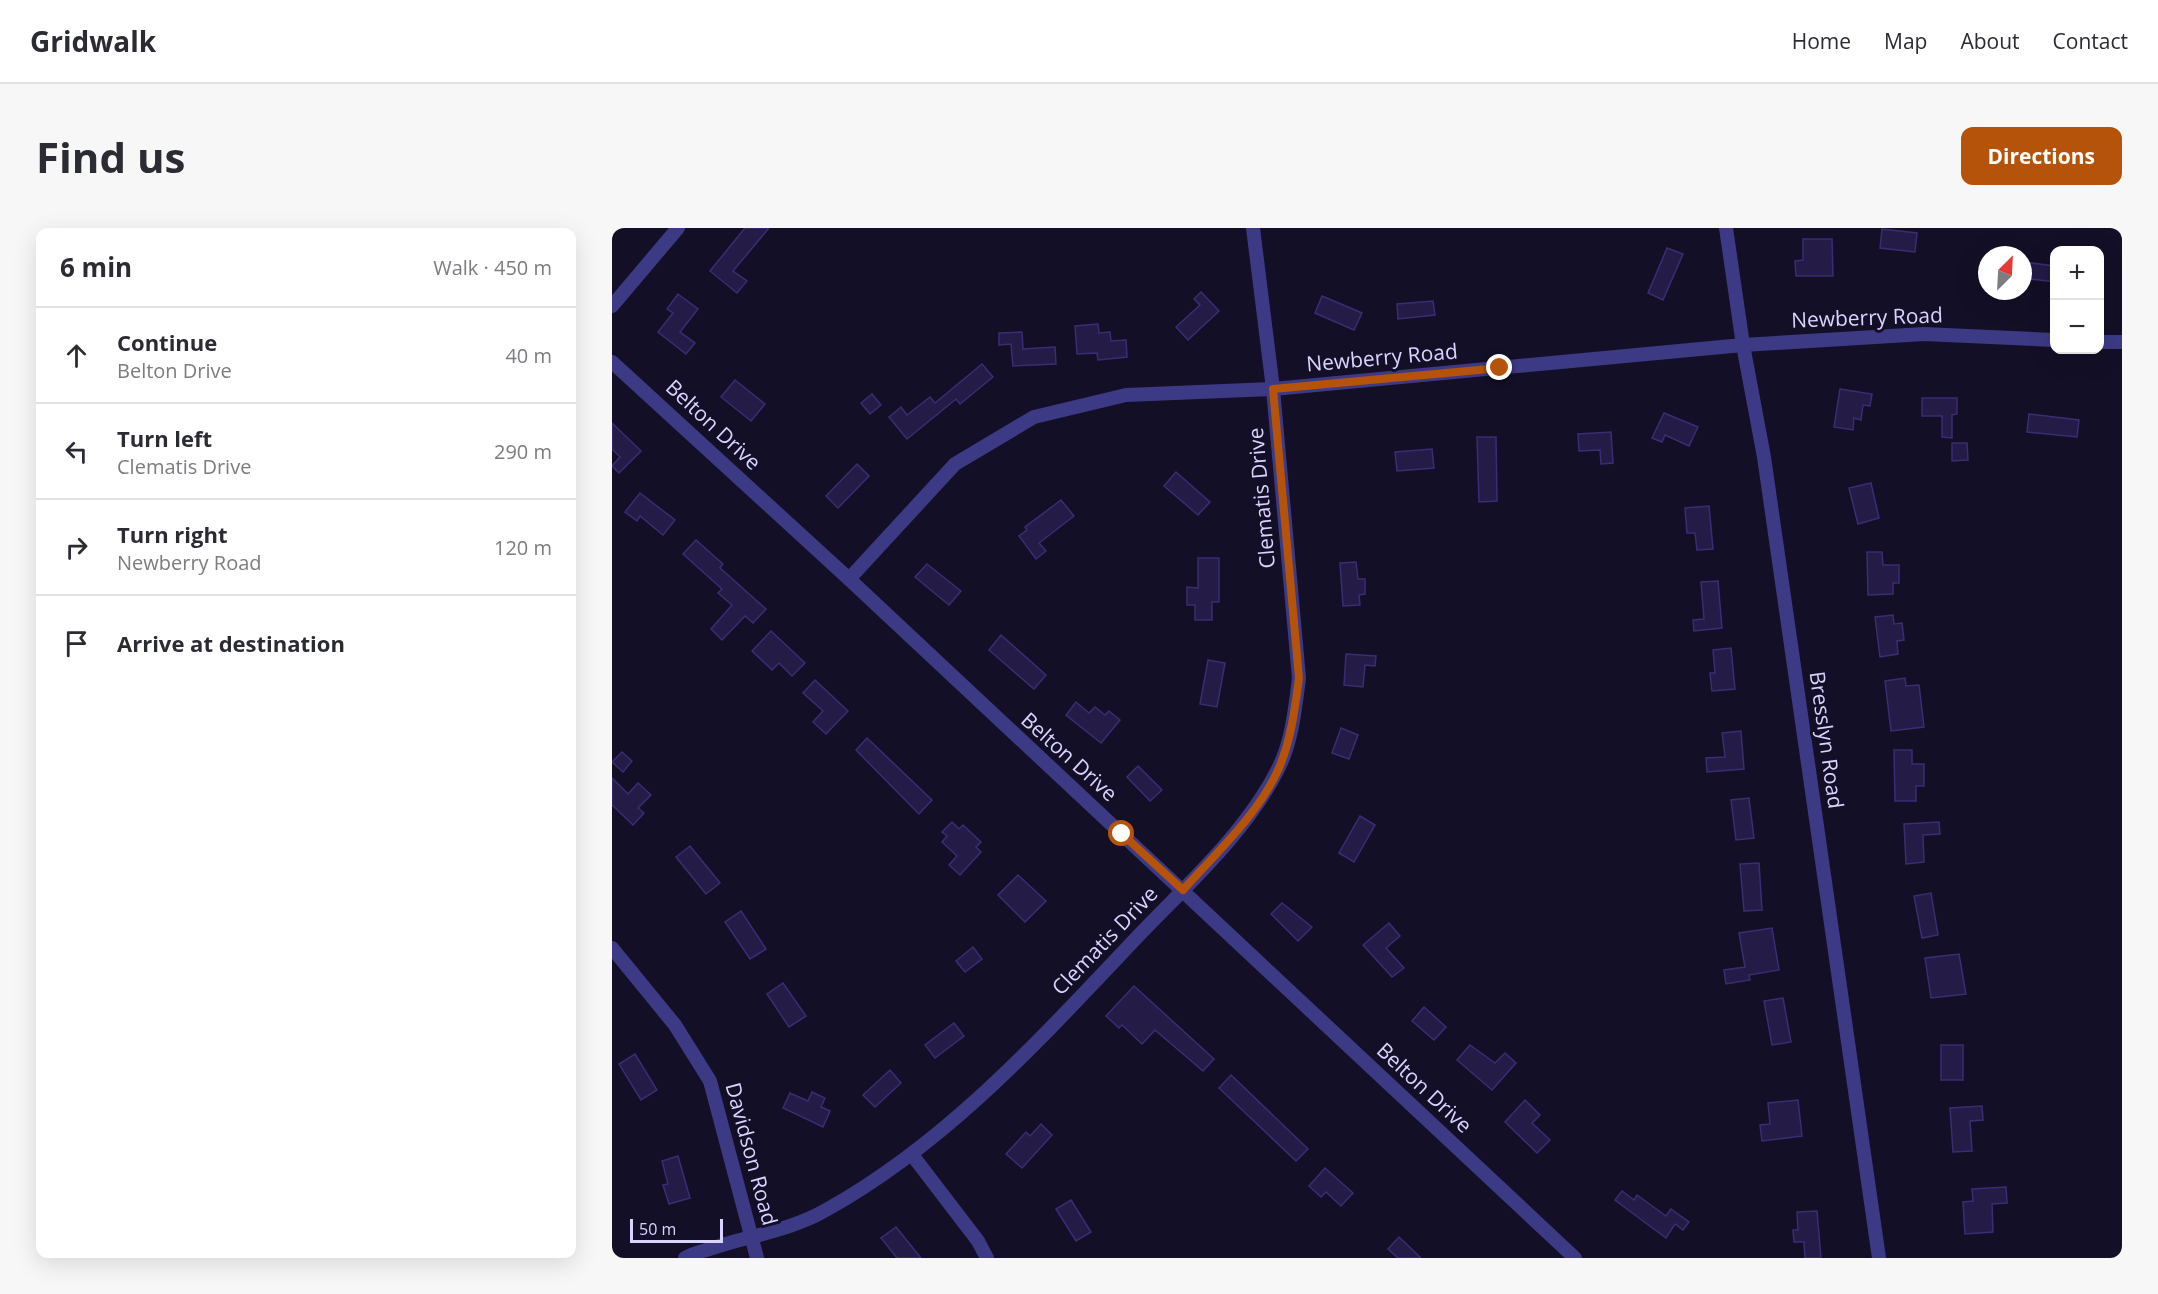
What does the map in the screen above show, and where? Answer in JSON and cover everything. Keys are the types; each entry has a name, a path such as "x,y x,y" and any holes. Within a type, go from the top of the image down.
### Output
{"street":[{"path":"612,306 678,228"},
{"name":"Clematis Drive","path":"685,1258 751,1236 787,1227 825,1211 913,1156 1015,1066 1183,890 1238,829 1265,794 1284,753 1294,715 1299,678 1273,389 1253,228"},
{"name":"Bresslyn Road","path":"1726,228 1743,345 1764,458 1879,1258"},
{"name":"Newberry Road","path":"849,579 955,464 1034,417 1125,395 1273,389 1743,345 1924,334 2050,340"},
{"path":"2104,342 2122,342"},
{"name":"Belton Drive","path":"612,362 849,579 1575,1258"},
{"name":"Davidson Road","path":"612,948 675,1025 710,1081 757,1258"},
{"path":"913,1156 978,1241 987,1258"}],"building":[{"path":"745,228 769,228 733,271 747,281 737,293 710,271"},
{"path":"1882,229 1917,233 1915,252 1880,248"},
{"path":"1803,239 1832,239 1833,276 1796,276 1795,261 1803,260"},
{"path":"1667,248 1683,254 1663,300 1648,293"},
{"path":"2032,263 2050,265 2050,281 2032,279"},
{"path":"1201,292 1219,311 1188,340 1176,327 1200,305 1194,299"},
{"path":"678,294 698,309 680,332 695,343 686,354 658,332 673,313 667,309"},
{"path":"1322,296 1362,313 1354,330 1315,313"},
{"path":"1433,301 1435,315 1398,319 1397,304"},
{"path":"1098,324 1099,333 1110,332 1111,341 1126,340 1127,357 1098,360 1097,353 1077,354 1075,326"},
{"path":"1022,332 1023,349 1055,347 1056,364 1013,366 1011,344 999,345 999,333"},
{"path":"982,364 993,377 960,404 956,399 907,439 889,417 901,407 907,415 930,397 935,403"},
{"path":"735,380 765,404 751,421 721,397"},
{"path":"1840,389 1872,394 1870,406 1863,405 1861,420 1854,418 1853,430 1834,427"},
{"path":"872,394 881,405 870,414 861,403"},
{"path":"1922,398 1957,398 1957,414 1952,415 1952,438 1942,437 1942,416 1922,416"},
{"path":"1664,413 1698,427 1689,446 1665,435 1662,442 1652,438"},
{"path":"2029,414 2079,420 2077,437 2027,432"},
{"path":"612,423 641,451 619,473 612,466 620,457 612,449"},
{"path":"1611,432 1613,463 1601,464 1600,450 1579,451 1578,434"},
{"path":"1477,437 1496,437 1497,501 1479,502"},
{"path":"1952,443 1967,443 1968,460 1952,461"},
{"path":"1432,449 1434,468 1397,471 1395,452"},
{"path":"857,464 869,476 838,508 826,496"},
{"path":"1176,472 1210,502 1198,515 1164,486"},
{"path":"1871,483 1879,518 1858,524 1849,488"},
{"path":"640,493 675,520 663,535 640,516 637,521 625,512"},
{"path":"1061,500 1074,516 1039,543 1046,551 1036,559 1019,536 1027,530 1025,527"},
{"path":"1709,506 1713,549 1697,550 1695,533 1687,533 1685,508"},
{"path":"696,540 723,564 720,568 766,609 753,623 745,616 722,640 711,629 732,605 718,593 722,589 683,554"},
{"path":"1867,552 1882,552 1883,565 1899,565 1899,583 1893,583 1893,594 1868,595"},
{"path":"1198,558 1219,558 1219,602 1212,602 1212,620 1195,620 1195,605 1187,605 1187,587 1198,588"},
{"path":"1356,562 1358,579 1365,579 1365,594 1359,595 1360,605 1343,606 1340,563"},
{"path":"927,564 961,591 949,605 915,577"},
{"path":"1718,581 1722,628 1694,631 1693,620 1704,619 1701,582"},
{"path":"1893,615 1894,624 1902,623 1904,640 1897,641 1898,654 1880,657 1875,617"},
{"path":"771,631 805,663 792,676 779,663 772,670 752,651"},
{"path":"1001,635 1046,675 1034,689 989,650"},
{"path":"1731,648 1735,689 1712,691 1710,673 1715,673 1713,650"},
{"path":"1346,654 1376,656 1375,666 1365,665 1363,687 1344,685"},
{"path":"1208,660 1225,663 1217,707 1200,704"},
{"path":"1905,678 1906,686 1919,685 1924,727 1891,731 1885,681"},
{"path":"815,680 848,711 826,734 813,722 823,711 803,693"},
{"path":"1076,702 1089,713 1095,707 1105,715 1109,711 1120,720 1101,743 1066,715"},
{"path":"1341,728 1358,735 1349,759 1332,753"},
{"path":"1741,731 1744,769 1707,772 1706,758 1725,757 1722,733"},
{"path":"867,738 932,800 919,814 856,750"},
{"path":"1894,750 1912,750 1912,764 1924,764 1924,786 1916,786 1916,801 1895,801"},
{"path":"622,752 632,761 623,772 612,762"},
{"path":"1138,766 1162,790 1150,801 1127,777"},
{"path":"612,778 628,794 638,783 651,795 638,808 644,813 633,825 612,805"},
{"path":"1749,798 1754,838 1736,840 1731,800"},
{"path":"1360,816 1375,825 1354,862 1339,853"},
{"path":"952,822 959,829 963,825 981,842 976,847 981,852 960,875 949,865 957,856 942,842 947,836 942,832"},
{"path":"1939,822 1940,834 1923,835 1924,862 1906,864 1904,824"},
{"path":"690,846 720,883 706,894 676,857"},
{"path":"1759,863 1762,910 1744,911 1740,864"},
{"path":"1018,875 1046,901 1025,922 998,895"},
{"path":"1931,893 1938,935 1922,938 1914,896"},
{"path":"1282,903 1312,927 1298,941 1271,914"},
{"path":"741,911 766,949 750,959 725,922"},
{"path":"1389,923 1400,936 1386,948 1404,968 1392,977 1363,945"},
{"path":"1772,928 1779,970 1749,975 1750,980 1726,984 1724,970 1745,967 1739,933"},
{"path":"973,947 982,959 965,972 956,961"},
{"path":"1959,954 1966,994 1931,998 1925,958"},
{"path":"783,983 806,1016 789,1027 767,994"},
{"path":"1134,986 1214,1059 1203,1071 1155,1030 1142,1044 1122,1025 1119,1028 1106,1016"},
{"path":"1783,998 1791,1042 1772,1045 1764,1001"},
{"path":"1424,1007 1446,1027 1434,1040 1412,1021"},
{"path":"954,1023 964,1036 935,1058 925,1045"},
{"path":"1470,1045 1495,1063 1505,1053 1516,1063 1492,1090 1457,1060"},
{"path":"1941,1045 1963,1045 1963,1080 1941,1080"},
{"path":"635,1054 657,1090 641,1100 619,1064"},
{"path":"890,1070 901,1083 875,1107 863,1095"},
{"path":"1231,1075 1308,1149 1296,1161 1219,1088"},
{"path":"812,1092 825,1098 821,1107 830,1111 823,1127 783,1108 790,1093 808,1101"},
{"path":"1525,1100 1540,1115 1532,1123 1550,1140 1537,1153 1505,1122"},
{"path":"1798,1100 1802,1136 1762,1141 1760,1125 1770,1124 1768,1103"},
{"path":"1982,1106 1983,1120 1970,1121 1972,1151 1953,1152 1950,1108"},
{"path":"1041,1124 1052,1135 1022,1168 1006,1154 1026,1132 1030,1136"},
{"path":"678,1156 690,1198 669,1204 663,1185 668,1184 662,1161"},
{"path":"1325,1168 1353,1193 1341,1206 1326,1192 1321,1197 1309,1186"},
{"path":"2006,1187 2007,1203 1992,1204 1993,1232 1965,1234 1963,1202 1973,1201 1972,1189"},
{"path":"1622,1191 1634,1200 1637,1195 1666,1216 1671,1209 1689,1222 1683,1230 1675,1224 1666,1238 1615,1200"},
{"path":"1071,1200 1091,1232 1076,1241 1056,1209"},
{"path":"1817,1211 1821,1258 1805,1258 1804,1242 1794,1242 1793,1230 1798,1230 1797,1212"},
{"path":"896,1227 921,1258 897,1258 881,1238"},
{"path":"1399,1237 1421,1258 1398,1258 1388,1249"}],"route":[{"path":"1122,834 1183,890 1238,829 1265,794 1284,753 1294,715 1299,678 1273,389 1500,368"}]}
